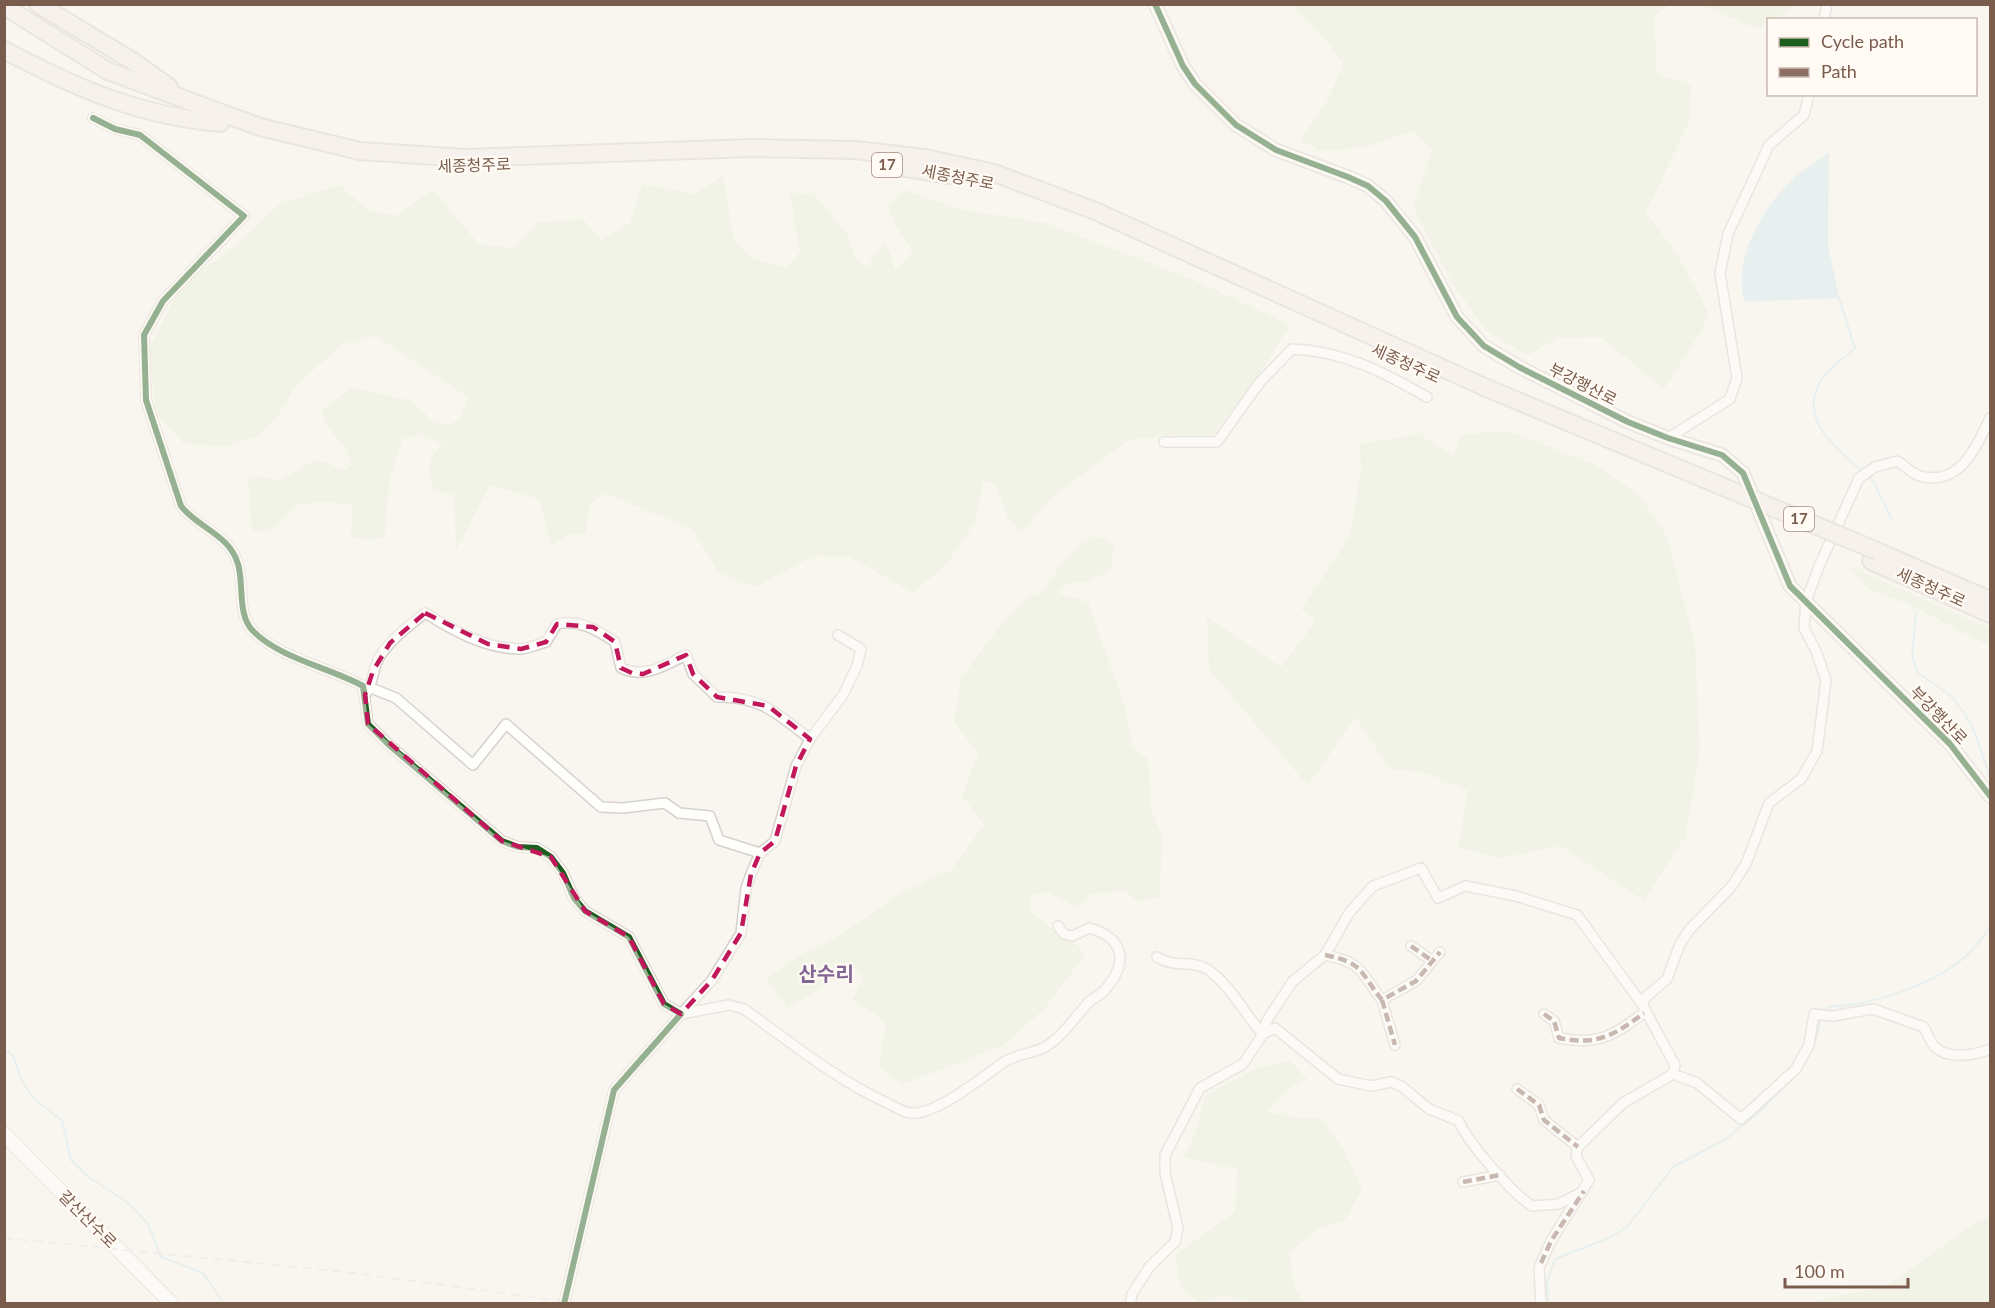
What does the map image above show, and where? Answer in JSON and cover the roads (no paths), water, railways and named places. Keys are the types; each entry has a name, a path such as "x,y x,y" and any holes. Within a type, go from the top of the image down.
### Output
{"highway":[{"path":"38,4 131,60 187,100"},
{"name":"세종청주로","path":"10,16 108,71 260,127 360,151 465,158 751,148 855,150 925,158 994,173 1095,211 1721,492"},
{"name":"세종청주로","path":"10,16 86,69 162,103 220,123 344,156 431,167 746,156 845,159 937,172 1010,187 1400,361 1721,492"},
{"path":"4,50 65,82 134,108 178,120 220,123"},
{"name":"17","path":"1721,492 1874,556"},
{"name":"세종청주로","path":"1874,556 1990,600"},
{"name":"세종청주로","path":"1874,556 1990,614"}],"main road":[{"name":"갈산산수로","path":"4,1134 172,1304"}],"street":[{"name":"부강행산로","path":"1155,4 1189,75 1236,125 1276,150 1368,186 1386,201 1415,237 1457,317 1485,346 1519,367 1628,422 1668,438 1722,455 1743,473 1790,586 1950,744 1990,796"},
{"path":"1668,438 1730,399 1737,378 1720,273 1728,234 1769,145 1804,115 1809,96"},
{"path":"93,118 115,129 140,135 244,216 163,301 144,335 146,400 181,507 191,519 223,538 238,563 244,609 250,629 272,647 343,675 363,686 368,692 396,698 472,765 506,724 602,807 623,808 665,804 679,813 710,816 719,840 760,853"},
{"path":"1164,442 1216,442 1260,382 1292,349 1316,350 1374,367 1427,397"},
{"path":"1544,1014 1554,1021 1559,1038 1582,1042 1608,1037 1643,1008 1646,997 1667,979 1680,944 1690,929 1731,887 1746,864 1769,803 1801,779 1817,751 1826,680 1816,651 1804,628 1806,601 1820,564 1860,477 1897,461 1905,465 1910,472 1924,477 1946,477 1959,469 1977,447 1990,418"},
{"path":"810,739 768,706 747,699 717,697 693,674 686,655 643,674 632,673 621,668 615,642 593,627 565,622 557,624 546,642 521,650 477,640 456,632 425,613 390,643 373,671 368,692 368,724 389,745 502,841 518,847 537,848 551,857 563,873 574,898 585,911 629,937 664,1004 681,1014 729,1005 744,1009 848,1084 909,1113 927,1111 992,1073 1002,1062 1045,1047 1074,1020 1090,1000 1100,995 1114,979 1121,963 1117,943 1106,933 1090,928 1072,936 1064,934 1058,926"},
{"path":"564,1304 614,1090 712,980 741,933 746,888 760,853 775,841 796,766 810,739 843,695 857,666 861,649 838,635"},
{"path":"1130,1304 1132,1294 1150,1266 1175,1242 1178,1228 1165,1173 1165,1155 1200,1088 1243,1064 1263,1034 1267,1020 1293,981 1325,955 1349,913 1373,886 1421,868 1438,898 1465,886 1516,896 1577,915 1643,1008 1675,1065 1673,1074 1623,1103 1578,1147 1576,1155 1589,1180 1551,1242 1539,1268 1541,1304"},
{"path":"1411,946 1431,960"},
{"path":"1382,1000 1416,981 1431,960 1440,952"},
{"path":"1325,955 1349,960 1363,971 1382,1000 1395,1045"},
{"path":"1158,957 1167,964 1201,966 1209,970 1227,988 1263,1034"},
{"path":"1673,1074 1697,1083 1718,1103 1742,1119 1796,1069 1809,1045 1815,1014 1833,1016 1873,1009 1924,1026 1934,1046 1948,1054 1972,1055 1990,1049"},
{"path":"1263,1034 1275,1028 1338,1078 1371,1086 1391,1082 1401,1086 1428,1109 1459,1121 1463,1131 1500,1174 1532,1206 1559,1204 1584,1191"},
{"path":"1517,1089 1539,1106 1544,1120 1578,1147"},
{"path":"1463,1182 1500,1174"}],"water":[{"path":"1829,152 1828,245 1839,298 1745,302 1742,286 1743,269 1746,251 1753,234 1772,202 1783,189 1795,177"}],"waterway":[{"path":"1839,298 1855,348 1824,376 1816,391 1813,405 1816,418 1830,441 1862,471"},
{"path":"1867,475 1873,481 1891,518"},
{"path":"1916,612 1912,656 1917,672 1951,696 1965,714 1975,733 1990,777"},
{"path":"1826,1011 1828,1007 1864,1002 1903,991 1940,974 1970,952 1990,927"},
{"path":"1806,1060 1814,1047 1821,1019"},
{"path":"4,1050 13,1055 21,1078 30,1094 62,1120 71,1160 87,1176 128,1203 148,1224 161,1257 203,1273 224,1304"},
{"path":"1548,1304 1547,1282 1555,1259 1609,1238 1627,1227 1673,1167 1726,1139 1758,1113 1798,1073"}],"railway":[{"path":"4,1238 355,1273 584,1304"}],"district":[{"name":"산수리","path":"826,974"}]}
